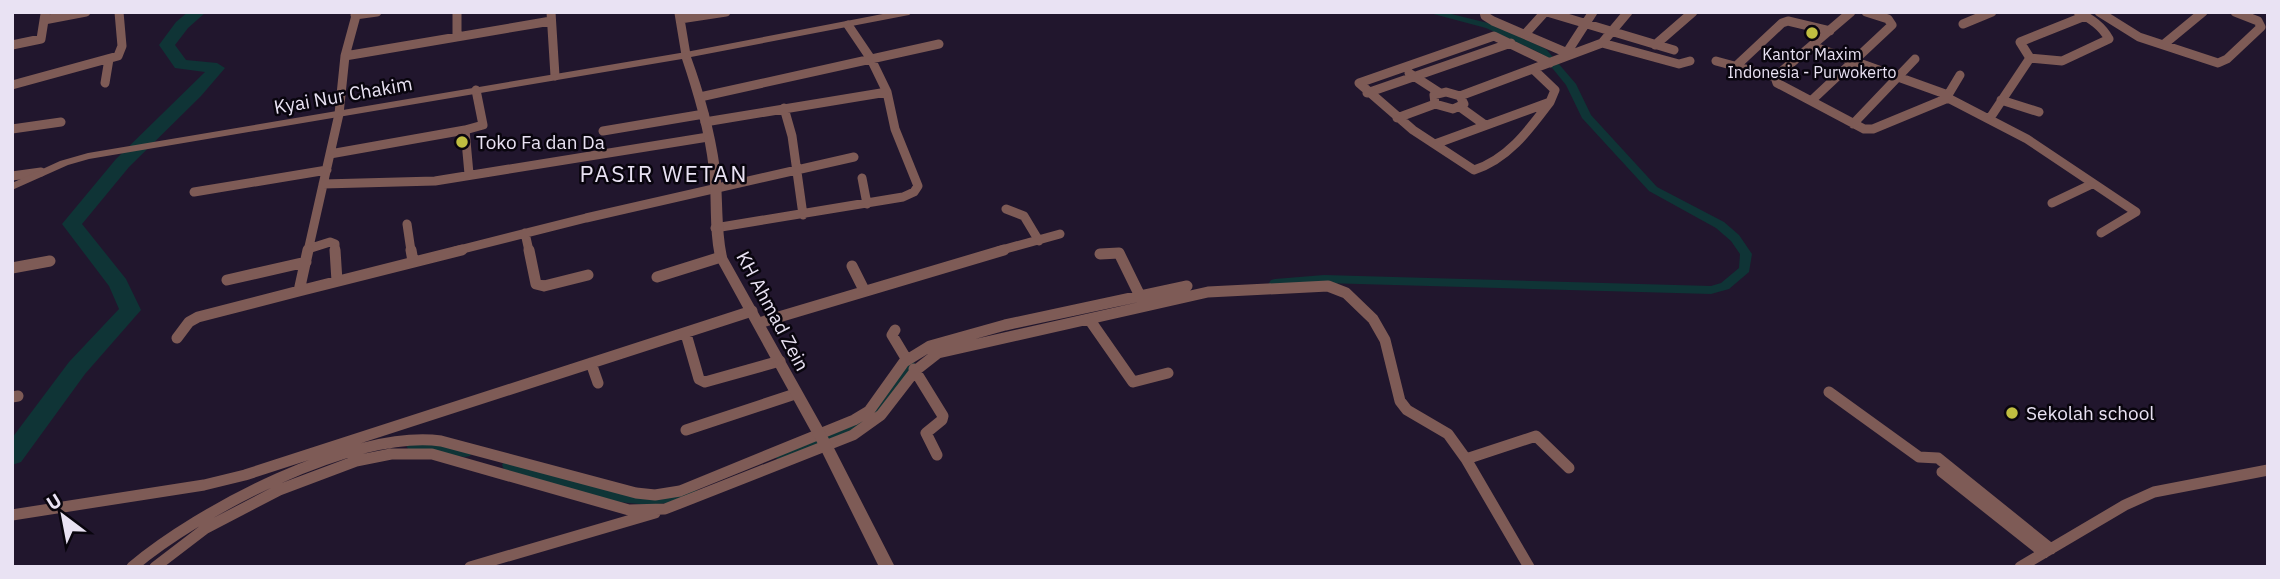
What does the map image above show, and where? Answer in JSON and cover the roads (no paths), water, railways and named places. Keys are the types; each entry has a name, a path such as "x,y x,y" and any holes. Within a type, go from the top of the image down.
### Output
{"street":[{"path":"12,45 41,39 45,17 86,12"},
{"path":"12,85 118,56 122,46 118,12"},
{"path":"299,291 339,114 345,56 356,14 377,12"},
{"path":"457,12 457,37"},
{"path":"726,12 679,16 686,55 909,12"},
{"path":"1484,12 1485,16 1493,21 1526,33 1559,59"},
{"path":"1526,33 1546,12 1674,50"},
{"path":"1559,59 1593,12"},
{"path":"1401,67 1440,93 1460,96 1602,43 1628,12"},
{"path":"1655,45 1693,12"},
{"path":"1775,77 1851,12"},
{"path":"1811,101 1892,25 1888,19 1866,12"},
{"path":"1964,24 1992,12"},
{"path":"2099,12 2111,15 2130,33 2206,60 2222,62 2261,27 2258,21 2235,12"},
{"path":"2163,45 2203,12"},
{"path":"2081,14 2105,31 2109,39 2062,61 2030,58 2020,42 2022,40 2081,14"},
{"path":"345,56 457,37 551,16 555,76"},
{"path":"1735,67 1782,23 1797,23 1830,31"},
{"path":"715,228 903,197 914,192 918,186 895,129 887,92 871,59 848,25"},
{"path":"1534,70 1555,90 1550,102 1532,126 1500,157 1477,170 1471,169 1397,118 1359,83 1494,36 1559,59"},
{"path":"1367,93 1511,43"},
{"path":"1602,43 1679,64 1690,61"},
{"path":"700,97 939,44"},
{"path":"1812,46 1900,77 1990,118 2027,139 2136,212 2101,233"},
{"name":"Kyai Nur Chakim","path":"12,187 41,172 89,156 686,55"},
{"name":"KH Ahmad Zein","path":"686,55 700,97 708,137 716,188 715,228 721,257 729,277 759,323 795,394 822,439 887,567"},
{"path":"1990,118 2030,58"},
{"path":"106,83 108,59"},
{"path":"1853,124 1915,59"},
{"path":"1716,61 1775,77"},
{"path":"1775,77 1777,83 1853,124 1873,129 1948,97 1960,75"},
{"path":"330,154 483,125 476,90"},
{"path":"603,131 887,92"},
{"path":"1435,104 1433,98 1440,93"},
{"path":"1460,96 1464,101 1460,107"},
{"path":"2001,100 2039,112"},
{"path":"1435,144 1550,102"},
{"path":"1397,118 1435,104 1448,108 1460,107 1485,125"},
{"path":"784,108 792,136 803,215"},
{"path":"12,129 61,122"},
{"path":"465,130 469,174"},
{"path":"323,184 404,184 708,137"},
{"path":"177,338 189,322 198,317 525,233 853,157"},
{"path":"194,192 327,170"},
{"path":"12,176 41,172"},
{"path":"862,178 867,204"},
{"path":"2052,202 2092,184"},
{"path":"1006,209 1024,216 1039,241"},
{"path":"407,224 413,261"},
{"path":"525,233 536,284 544,286 588,275"},
{"path":"759,323 1060,234"},
{"path":"308,249 330,242 335,244 337,281"},
{"path":"1100,254 1119,253 1143,301"},
{"path":"657,278 721,257"},
{"path":"12,268 50,261"},
{"path":"227,280 306,262"},
{"path":"852,266 864,290"},
{"path":"910,365 947,350 1089,319 1187,286"},
{"path":"470,567 601,531 665,509 822,439 853,435 877,420 890,407 910,365 940,342 1143,301 1208,292 1328,286 1340,289 1368,312 1385,340 1400,401 1407,410 1448,434 1466,459 1529,567"},
{"path":"12,515 204,485 265,470 752,311"},
{"path":"1089,319 1133,382 1168,373"},
{"path":"895,330 892,335 943,416 942,420 926,433 937,455"},
{"path":"686,334 699,380 705,382 780,361"},
{"path":"591,363 598,383"},
{"path":"1829,392 1919,457 1938,458 2048,551"},
{"path":"686,430 795,394"},
{"path":"1466,459 1536,436 1569,468"},
{"path":"132,567 167,538 267,491 377,446 422,439 474,449 636,493 655,495 701,484 776,460"},
{"path":"327,467 384,453 423,452 629,510 665,509"},
{"path":"265,470 267,491"},
{"path":"2020,567 2125,505 2154,492 2268,470"},
{"path":"1942,472 2048,551"},
{"path":"155,567 175,549 267,491"}],"waterway":[{"path":"12,456 77,368 130,310 119,284 72,224 122,163 195,93 217,68 181,64 167,45 182,25 198,12"},
{"path":"1275,283 1324,279 1711,290 1725,286 1745,269 1746,254 1735,238 1720,225 1653,189 1586,116 1571,84 1543,51 1489,26 1430,12"},
{"path":"783,457 845,431 872,414 909,365"},
{"path":"413,445 465,452"},
{"path":"509,465 576,486 623,497 669,498 691,493"}],"place":[{"name":"Kantor Maxim Indonesia - Purwokerto","path":"1812,33"},
{"name":"Toko Fa dan Da","path":"462,142"},
{"name":"Sekolah school","path":"2012,413"}],"district":[{"name":"PASIR WETAN","path":"664,173"}]}
